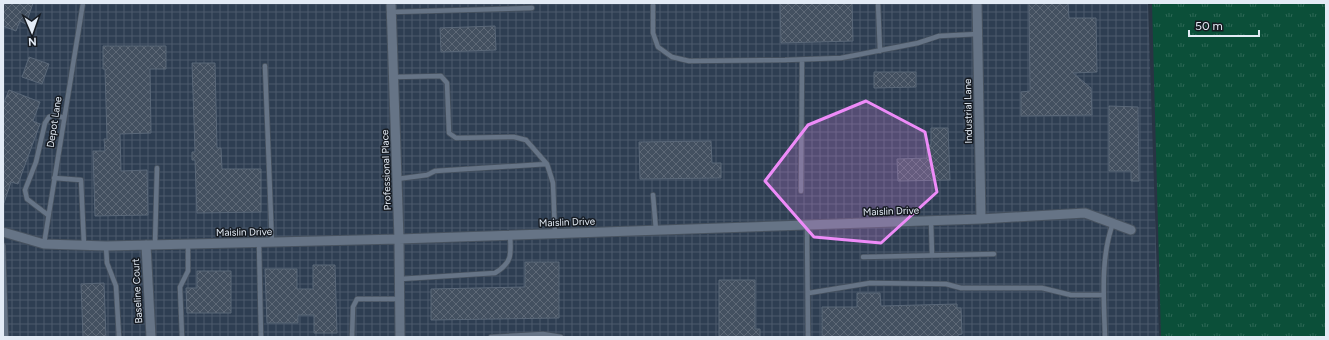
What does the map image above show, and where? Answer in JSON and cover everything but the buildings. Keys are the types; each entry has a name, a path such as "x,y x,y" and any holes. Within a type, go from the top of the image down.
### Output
{"street":[{"name":"Industrial Lane","path":"977,3 981,219"},
{"name":"Professional Place","path":"392,8 400,279 400,337"},
{"name":"Maislin Drive","path":"3,232 44,244 106,246 150,244 272,243 555,234 931,221 1085,213 1131,230"},
{"name":"Baseline Court","path":"150,244 151,337"}],"lane":[{"name":"Depot Lane","path":"44,244 83,3"},
{"path":"653,3 653,33 658,47 672,57 688,61 802,60 841,58 918,43 939,36 978,34"},
{"path":"878,3 880,51"},
{"path":"392,8 532,8"},
{"path":"801,192 802,60"},
{"path":"265,66 272,243"},
{"path":"394,78 441,76 447,83 450,133 456,138 514,137 526,140 547,164 553,184 555,234"},
{"path":"48,215 27,199 25,190 36,162 45,123 49,117 55,115 64,118"},
{"path":"397,179 426,175 435,171 547,164"},
{"path":"150,244 157,168"},
{"path":"54,178 81,180 84,245"},
{"path":"653,195 656,230"},
{"path":"931,221 932,256"},
{"path":"1105,337 1103,295 1107,238 1112,223"},
{"path":"807,225 809,293 808,337"},
{"path":"400,279 495,273 503,268 510,259 510,235"},
{"path":"259,243 261,337"},
{"path":"182,337 180,287 188,271 188,244"},
{"path":"3,245 6,337"},
{"path":"106,246 107,263 116,286 119,337"},
{"path":"863,257 994,254"},
{"path":"809,293 870,283 946,284 961,288 1042,288 1070,295 1103,295"},
{"path":"352,337 353,307 357,300 400,299"},
{"path":"491,337 543,334 561,337"}],"highlighted area":[{"path":"866,101 925,132 937,192 881,243 814,237 765,181 808,125"}],"shaded area":[{"path":"3,3 1148,3 1159,337 3,337"}],"green space":[{"path":"1152,3 1326,3 1326,337 1161,337"}]}
